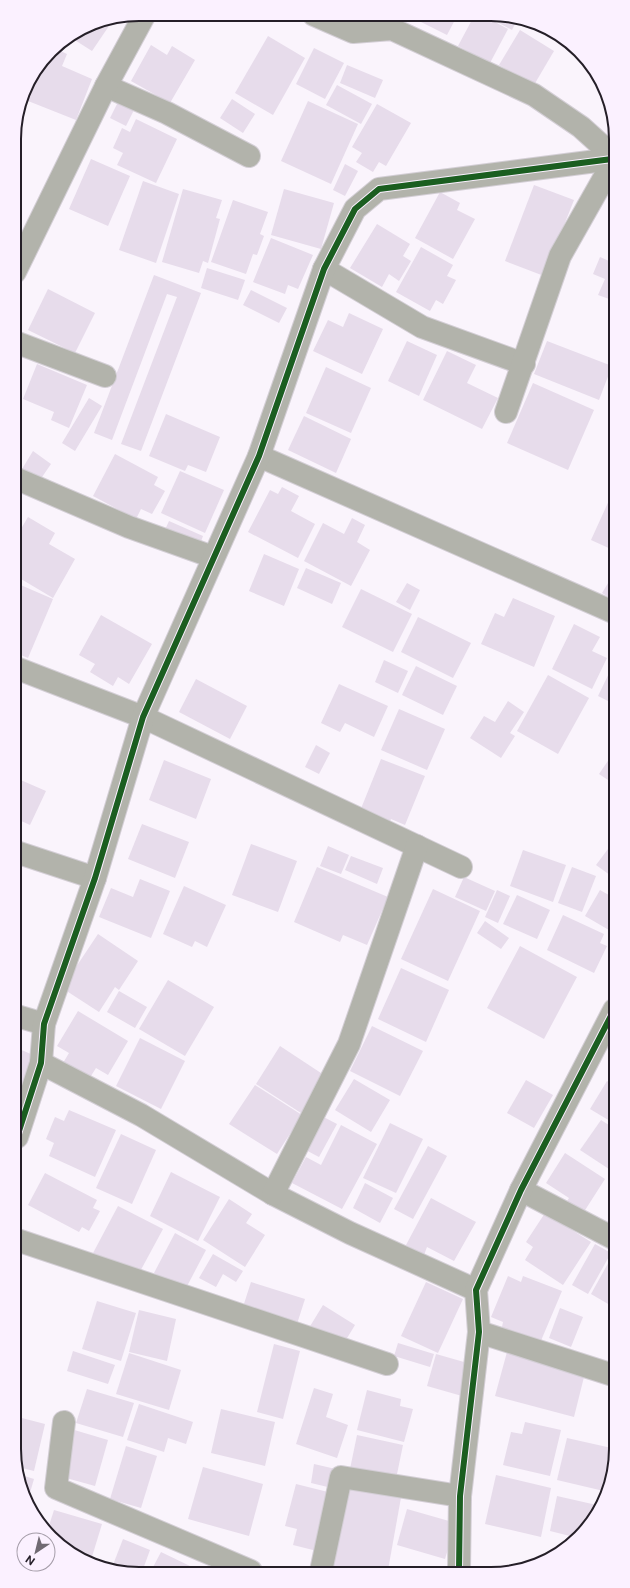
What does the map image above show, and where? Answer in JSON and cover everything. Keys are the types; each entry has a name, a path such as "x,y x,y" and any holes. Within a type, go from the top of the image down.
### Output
{"street":[{"path":"21,258 106,86 142,21"},
{"path":"328,21 353,32 392,29 534,95 581,127 609,152"},
{"path":"106,86 167,112 248,156"},
{"path":"21,1124 40,1063 44,1024 95,878 143,717 259,456 324,269 355,209 379,189 609,159"},
{"path":"506,412 524,364 560,256 609,169"},
{"path":"324,269 422,327 524,364"},
{"path":"21,344 105,376"},
{"path":"259,456 609,610"},
{"path":"21,481 129,526 213,557"},
{"path":"21,670 143,717 461,867"},
{"path":"273,1194 349,1044 417,846"},
{"path":"21,854 95,878"},
{"path":"21,1017 44,1024"},
{"path":"459,1567 460,1496 479,1332 476,1290 521,1190 609,1020"},
{"path":"40,1063 141,1115 273,1194 350,1233 476,1290"},
{"path":"521,1190 609,1236"},
{"path":"21,1241 387,1364"},
{"path":"479,1332 609,1374"},
{"path":"64,1422 56,1488 242,1567"},
{"path":"322,1567 341,1477 460,1496"}],"building":[{"path":"342,21 356,21 353,27"},
{"path":"419,21 454,21 447,35"},
{"path":"471,21 493,21 508,29 490,63 458,46"},
{"path":"495,21 515,23 512,30"},
{"path":"110,25 92,51 75,40 87,33"},
{"path":"520,30 554,51 534,85 499,65"},
{"path":"268,36 305,58 273,115 235,93"},
{"path":"151,45 167,55 172,46 195,60 170,103 131,81"},
{"path":"314,48 344,63 325,99 296,84"},
{"path":"60,51 67,54 62,66 92,79 76,120 27,101 41,73"},
{"path":"347,65 383,80 375,98 340,83"},
{"path":"337,85 372,104 361,124 326,105"},
{"path":"232,99 255,114 243,133 220,118"},
{"path":"308,101 358,124 331,184 281,161"},
{"path":"118,102 134,110 126,126 110,118"},
{"path":"377,104 411,123 386,166 379,162 373,172 356,162 362,153 352,147"},
{"path":"136,119 177,139 156,183 117,165 123,153 113,148 122,128 130,132"},
{"path":"91,159 130,176 108,226 69,209"},
{"path":"345,164 358,171 345,196 333,190"},
{"path":"143,181 179,194 156,263 119,250"},
{"path":"534,185 574,200 544,276 505,261"},
{"path":"183,189 222,200 216,218 220,219 208,263 203,261 199,273 162,262"},
{"path":"284,189 334,203 321,249 271,235"},
{"path":"440,192 460,203 457,210 475,219 453,259 415,238"},
{"path":"233,200 268,212 260,234 264,236 257,255 253,254 246,274 211,262"},
{"path":"377,224 410,244 403,256 411,261 399,281 389,274 382,287 350,268"},
{"path":"271,238 313,255 298,289 288,285 285,294 253,282"},
{"path":"421,247 453,265 447,276 456,280 443,304 436,300 430,311 396,292"},
{"path":"600,257 609,261 609,299 598,295 605,279 593,274"},
{"path":"207,268 245,280 238,300 201,288"},
{"path":"154,275 201,293 141,451 121,444 177,297 167,294 112,440 94,433"},
{"path":"48,289 95,313 75,353 28,330"},
{"path":"251,290 287,308 279,323 243,305"},
{"path":"349,313 383,329 362,374 313,351 328,320 343,327"},
{"path":"407,341 437,355 419,396 388,381"},
{"path":"547,341 609,365 609,374 599,400 534,374"},
{"path":"447,351 476,365 467,383 498,398 482,429 423,400"},
{"path":"37,364 87,385 69,428 51,420 54,412 23,399"},
{"path":"326,367 371,388 351,433 306,413"},
{"path":"533,383 594,410 568,470 507,443"},
{"path":"89,398 102,406 75,451 62,443"},
{"path":"166,414 220,437 206,472 188,465 185,471 149,456"},
{"path":"304,416 351,439 336,473 288,450"},
{"path":"33,451 51,464 40,480 22,469"},
{"path":"115,454 158,477 154,485 165,491 152,514 141,509 136,519 93,496"},
{"path":"180,471 224,490 205,533 161,513"},
{"path":"282,487 299,496 291,511 315,524 298,558 248,532 270,490 278,494"},
{"path":"609,500 609,548 591,540"},
{"path":"28,517 55,533 49,544 75,559 53,598 21,579 21,529"},
{"path":"352,518 365,525 357,542 370,550 351,586 304,561 323,523 344,534"},
{"path":"169,521 203,536 199,547 164,532"},
{"path":"264,554 299,569 284,606 249,591"},
{"path":"306,568 341,583 332,604 297,588"},
{"path":"609,582 609,597 602,593"},
{"path":"407,583 420,590 410,610 396,602"},
{"path":"21,585 53,599 28,658 21,655"},
{"path":"361,589 412,614 393,652 342,627"},
{"path":"513,598 555,616 534,667 481,644 495,613 504,617"},
{"path":"101,615 152,644 129,684 118,677 113,686 90,672 95,664 79,655"},
{"path":"418,617 471,643 453,678 401,652"},
{"path":"574,624 600,637 592,651 607,658 592,689 552,669"},
{"path":"384,660 408,671 398,693 375,682"},
{"path":"416,666 457,686 443,715 402,695"},
{"path":"609,673 609,702 598,696"},
{"path":"548,675 589,698 558,754 517,731"},
{"path":"196,679 247,706 230,739 179,712"},
{"path":"339,684 388,706 374,737 345,723 340,732 321,723"},
{"path":"508,701 524,712 510,733 515,736 501,758 470,738 484,716 495,722"},
{"path":"399,709 445,729 427,770 381,750"},
{"path":"316,745 330,753 319,774 305,767"},
{"path":"381,759 425,776 405,825 391,819 387,828 358,816"},
{"path":"609,759 609,781 599,774"},
{"path":"164,760 211,779 196,819 149,800"},
{"path":"21,780 46,791 30,825 21,821"},
{"path":"142,824 189,842 175,878 128,859"},
{"path":"251,844 297,861 278,912 232,895"},
{"path":"328,846 349,855 341,874 320,866"},
{"path":"609,848 609,874 596,865"},
{"path":"523,850 566,865 553,902 510,886"},
{"path":"351,856 383,868 377,884 345,870"},
{"path":"317,867 388,897 367,945 343,935 340,942 294,922"},
{"path":"572,867 596,876 582,912 558,903"},
{"path":"464,877 495,891 486,911 455,897"},
{"path":"140,879 170,891 151,938 99,917 111,888 133,897"},
{"path":"184,886 226,905 207,947 195,941 192,947 163,934"},
{"path":"433,889 480,911 448,981 401,959"},
{"path":"497,890 510,896 498,923 485,917"},
{"path":"600,890 609,895 609,930 585,916"},
{"path":"517,895 550,910 537,939 503,924"},
{"path":"563,915 604,934 600,943 607,946 594,973 547,950"},
{"path":"485,921 509,938 501,949 477,933"},
{"path":"98,934 138,961 119,990 115,987 99,1012 62,988"},
{"path":"520,946 577,977 544,1039 487,1008"},
{"path":"401,968 449,990 426,1042 378,1019"},
{"path":"168,980 214,1007 185,1056 139,1029"},
{"path":"119,991 147,1007 135,1028 107,1012"},
{"path":"78,1011 128,1041 108,1075 96,1068 89,1079 63,1063 69,1053 57,1046"},
{"path":"372,1026 423,1051 400,1096 350,1071"},
{"path":"140,1038 185,1061 161,1109 116,1086"},
{"path":"280,1046 324,1075 301,1113 256,1084"},
{"path":"21,1050 33,1055 21,1086"},
{"path":"354,1079 390,1100 371,1132 335,1110"},
{"path":"526,1080 553,1095 534,1128 507,1113"},
{"path":"607,1081 609,1082 609,1120 590,1109"},
{"path":"255,1085 302,1115 277,1154 229,1124"},
{"path":"69,1110 116,1130 95,1177 49,1156 54,1143 46,1139 55,1117 64,1121"},
{"path":"316,1113 337,1124 319,1157 298,1146"},
{"path":"601,1120 609,1125 609,1169 580,1150"},
{"path":"390,1123 423,1139 396,1193 363,1178"},
{"path":"341,1125 377,1144 342,1209 292,1183 306,1157 321,1165"},
{"path":"121,1134 156,1150 132,1204 96,1188"},
{"path":"428,1146 447,1156 413,1219 394,1209"},
{"path":"565,1153 605,1179 580,1218 563,1208 569,1198 546,1183"},
{"path":"171,1172 220,1197 198,1241 150,1216"},
{"path":"45,1173 97,1200 93,1208 100,1211 89,1231 82,1227 79,1232 28,1205"},
{"path":"365,1183 393,1198 380,1223 353,1208"},
{"path":"431,1198 476,1222 454,1261 427,1247 424,1255 406,1245"},
{"path":"229,1199 252,1214 246,1223 265,1235 245,1267 203,1240"},
{"path":"118,1206 163,1229 136,1279 92,1255"},
{"path":"545,1213 591,1242 563,1285 525,1260 533,1247 526,1242"},
{"path":"175,1233 206,1250 185,1290 154,1273"},
{"path":"595,1244 609,1252 609,1257 588,1294 572,1285"},
{"path":"213,1254 243,1271 236,1282 223,1274 216,1287 199,1278"},
{"path":"609,1262 609,1304 591,1294"},
{"path":"508,1276 521,1282 523,1276 562,1291 540,1343 502,1327 503,1322 491,1317"},
{"path":"251,1282 305,1299 296,1327 242,1310"},
{"path":"426,1282 463,1299 438,1353 401,1336"},
{"path":"97,1301 136,1313 121,1361 82,1349"},
{"path":"323,1305 355,1325 341,1348 309,1328"},
{"path":"560,1308 583,1317 571,1347 549,1338"},
{"path":"139,1310 176,1319 167,1361 129,1352"},
{"path":"398,1343 434,1354 430,1367 394,1356"},
{"path":"274,1344 300,1351 283,1419 257,1412"},
{"path":"73,1351 115,1365 108,1384 67,1371"},
{"path":"507,1352 585,1373 574,1417 495,1396"},
{"path":"129,1353 181,1370 169,1410 116,1394"},
{"path":"436,1354 471,1364 462,1396 427,1386"},
{"path":"314,1388 333,1394 326,1417 348,1425 337,1458 296,1444"},
{"path":"87,1389 134,1403 123,1437 76,1423"},
{"path":"367,1390 401,1399 400,1406 413,1409 404,1442 357,1430"},
{"path":"139,1404 193,1422 186,1444 168,1438 164,1452 127,1440"},
{"path":"221,1409 275,1422 265,1466 211,1453"},
{"path":"21,1418 45,1424 34,1471 23,1468"},
{"path":"525,1422 561,1430 550,1476 503,1465 511,1432 522,1434"},
{"path":"71,1429 108,1440 95,1486 59,1476"},
{"path":"357,1435 403,1445 396,1479 350,1469"},
{"path":"567,1438 609,1447 607,1472 602,1490 557,1480"},
{"path":"126,1446 157,1456 141,1508 110,1499"},
{"path":"314,1464 340,1470 336,1489 311,1483"},
{"path":"203,1467 263,1484 249,1536 188,1519"},
{"path":"496,1475 551,1488 541,1537 485,1524"},
{"path":"24,1476 34,1479 30,1493"},
{"path":"343,1483 402,1492 389,1567 323,1567"},
{"path":"296,1484 336,1494 321,1552 293,1545 297,1529 285,1526"},
{"path":"557,1496 595,1505 580,1527 571,1536 550,1531"},
{"path":"407,1509 456,1523 445,1559 397,1545"},
{"path":"54,1510 102,1524 92,1557 73,1547 49,1526"},
{"path":"123,1539 150,1550 144,1567 113,1564"},
{"path":"161,1552 190,1566 190,1567 153,1567"}],"cycle path":[{"path":"21,1125 41,1063 44,1024 95,878 143,717 259,456 324,269 355,209 379,189 609,159"},
{"path":"459,1567 460,1496 479,1332 476,1290 521,1190 609,1020"}]}
